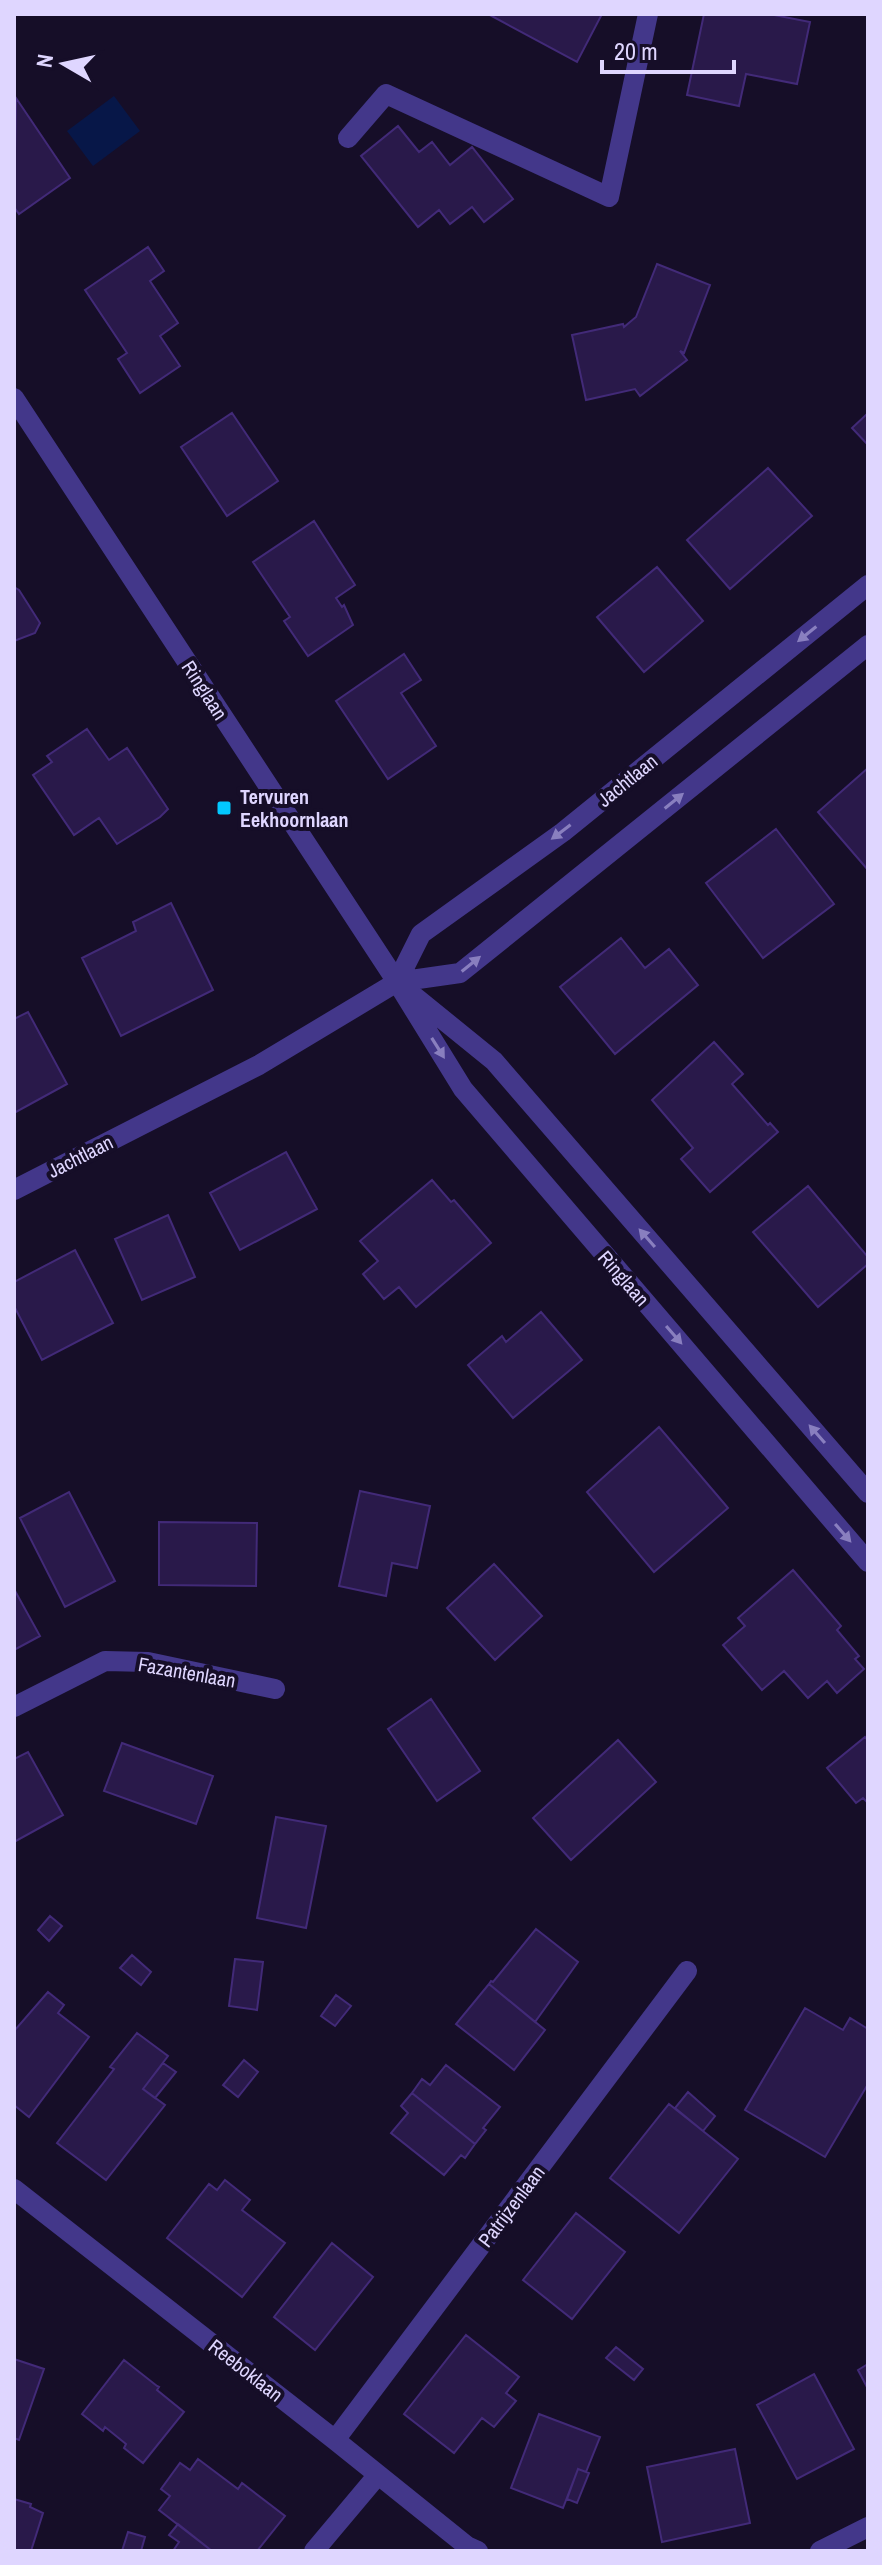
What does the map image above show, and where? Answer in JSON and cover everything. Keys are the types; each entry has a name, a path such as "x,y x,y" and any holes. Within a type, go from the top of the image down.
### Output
{"street":[{"path":"348,138 386,94 609,197 648,14"},
{"name":"Ringlaan","path":"14,398 397,982 463,1089 868,1562"},
{"name":"Jachtlaan","path":"397,982 421,934 563,832 868,585"},
{"name":"Jachtlaan","path":"14,1190 259,1065 397,982 460,973 868,645"},
{"name":"Ringlaan","path":"397,982 494,1061 868,1493"},
{"name":"Fazantenlaan","path":"14,1707 105,1661 148,1662 275,1689"},
{"name":"Patrijzenlaan","path":"335,2440 687,1971"},
{"name":"Reeboklaan","path":"14,2189 377,2476 467,2546 478,2551"},
{"path":"314,2551 377,2476"},
{"path":"820,2551 868,2527"}],"shaded area":[{"path":"114,96 140,131 93,166 67,131"}],"building":[{"path":"488,14 602,14 577,62"},
{"path":"704,14 769,14 810,22 797,84 746,74 739,106 687,95"},
{"path":"16,98 70,178 19,214 14,207"},
{"path":"398,126 419,152 432,142 450,165 472,147 513,199 484,222 472,207 450,224 439,210 418,227 361,156"},
{"path":"148,247 164,271 150,281 178,323 160,336 180,366 140,393 118,359 127,353 85,290"},
{"path":"657,264 710,285 684,353 680,351 687,360 640,396 635,389 586,400 572,335 623,324 624,327 636,317"},
{"path":"232,413 278,481 227,516 181,447"},
{"path":"868,413 868,445 852,428"},
{"path":"768,468 812,516 730,589 687,540"},
{"path":"314,521 355,585 336,598 342,607 344,605 353,625 308,656 284,621 290,617 253,562"},
{"path":"657,567 703,621 644,672 597,617"},
{"path":"14,587 40,623 35,633 14,641"},
{"path":"404,654 421,680 401,693 436,746 388,779 336,701"},
{"path":"87,729 109,760 127,748 168,809 117,844 99,818 74,835 33,775 52,762 47,756"},
{"path":"868,768 868,870 818,812"},
{"path":"776,829 834,904 763,958 706,883"},
{"path":"171,903 213,990 121,1036 82,958 136,931 133,922"},
{"path":"621,938 645,968 669,949 698,985 615,1054 560,987"},
{"path":"28,1012 67,1084 14,1113 14,1019"},
{"path":"714,1042 743,1074 732,1084 778,1132 710,1192 681,1159 693,1148 652,1100"},
{"path":"286,1152 317,1209 240,1250 210,1193"},
{"path":"432,1180 491,1243 416,1307 399,1287 384,1299 363,1274 378,1261 360,1241"},
{"path":"808,1186 868,1257 868,1264 818,1307 753,1232"},
{"path":"168,1215 195,1277 142,1300 115,1239"},
{"path":"75,1250 113,1323 42,1360 14,1306 14,1282"},
{"path":"541,1312 582,1360 513,1418 468,1365 502,1336 506,1342"},
{"path":"659,1427 728,1508 654,1572 587,1492"},
{"path":"360,1491 430,1506 417,1568 392,1563 386,1596 339,1586"},
{"path":"69,1492 115,1581 65,1607 20,1518"},
{"path":"159,1522 257,1523 256,1586 159,1585"},
{"path":"494,1564 542,1616 495,1660 447,1608"},
{"path":"793,1570 841,1626 837,1630 859,1656 855,1659 864,1669 837,1693 827,1681 808,1698 784,1671 762,1690 723,1645 745,1626 738,1618"},
{"path":"14,1589 40,1636 14,1650"},
{"path":"431,1699 480,1771 437,1801 388,1729"},
{"path":"865,1737 868,1741 868,1803 863,1798 856,1803 827,1768"},
{"path":"618,1740 656,1782 571,1860 533,1818"},
{"path":"122,1743 213,1776 196,1824 104,1791"},
{"path":"28,1752 63,1815 14,1842 14,1759"},
{"path":"276,1817 326,1826 306,1928 257,1918"},
{"path":"50,1916 62,1926 49,1941 38,1930"},
{"path":"536,1929 578,1962 535,2022 489,1984"},
{"path":"132,1955 151,1972 141,1985 120,1968"},
{"path":"235,1959 263,1962 257,2010 229,2006"},
{"path":"489,1984 545,2030 514,2070 456,2024"},
{"path":"48,1992 64,2005 58,2013 89,2037 29,2117 14,2105 14,2031"},
{"path":"336,1995 351,2006 335,2026 321,2016"},
{"path":"805,2008 843,2030 850,2018 868,2029 868,2084 825,2157 745,2110"},
{"path":"137,2033 168,2056 143,2089 165,2105 106,2180 57,2143 114,2069 110,2067"},
{"path":"244,2060 258,2072 238,2097 223,2085"},
{"path":"163,2063 176,2072 155,2098 143,2089"},
{"path":"446,2065 500,2107 475,2144 412,2093 422,2079 430,2085"},
{"path":"688,2092 715,2116 703,2131 675,2108"},
{"path":"412,2093 475,2144 465,2158 461,2155 444,2175 391,2133 408,2113 401,2106"},
{"path":"669,2104 738,2159 679,2233 610,2178"},
{"path":"225,2180 250,2200 242,2210 285,2243 242,2297 167,2238 209,2184 217,2190"},
{"path":"576,2213 625,2252 572,2319 523,2280"},
{"path":"332,2243 373,2277 315,2350 274,2317"},
{"path":"466,2335 519,2377 506,2393 516,2401 494,2427 482,2418 454,2453 404,2414"},
{"path":"616,2347 643,2369 634,2380 606,2358"},
{"path":"14,2359 44,2369 19,2440 14,2438"},
{"path":"124,2360 159,2387 157,2390 184,2412 143,2463 105,2427 103,2431 82,2414"},
{"path":"868,2364 868,2389 858,2370"},
{"path":"814,2374 854,2449 797,2479 757,2405"},
{"path":"539,2414 600,2437 586,2472 578,2469 563,2508 511,2488"},
{"path":"735,2449 750,2523 662,2542 647,2467"},
{"path":"198,2459 238,2489 242,2483 285,2516 257,2551 212,2551 159,2510 170,2496 161,2489 180,2463 190,2470"},
{"path":"578,2469 589,2473 577,2503 567,2499"},
{"path":"14,2499 31,2504 30,2507 43,2513 31,2551 14,2551"},
{"path":"178,2524 212,2551 173,2551 179,2542 169,2535"},
{"path":"128,2532 145,2537 141,2551 122,2551"}],"place":[{"name":"Tervuren Eekhoornlaan","path":"224,808"}]}
